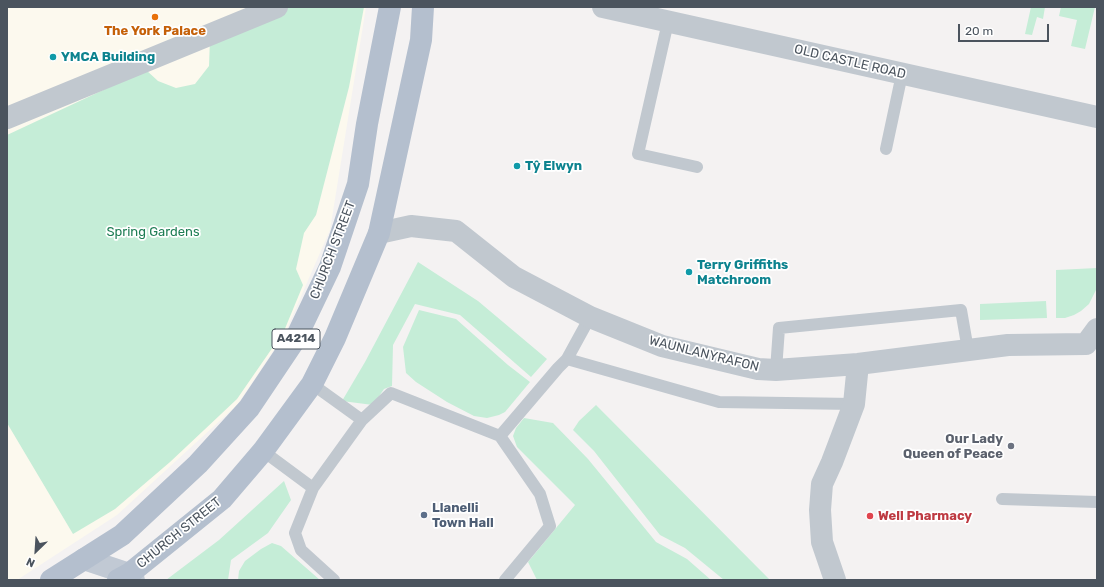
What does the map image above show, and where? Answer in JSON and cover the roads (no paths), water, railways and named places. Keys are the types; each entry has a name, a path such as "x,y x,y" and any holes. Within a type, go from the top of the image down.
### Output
{"main road":[{"name":"CHURCH STREET","path":"51,580 127,531 198,464 249,408 296,338 330,267 358,184 367,124 390,7"},
{"name":"A4214","path":"379,233 421,40 423,7"},
{"name":"CHURCH STREET","path":"127,578 222,499 262,451 312,384 335,338 379,233"},
{"path":"84,559 127,578"}],"street":[{"path":"7,118 277,7"},
{"name":"OLD CASTLE ROAD","path":"603,7 1097,117"},
{"name":"WAUNLANYRAFON","path":"379,233 411,226 456,231 514,277 590,317 662,346 758,369 776,370 858,364 1008,345 1094,340"},
{"path":"835,580 822,542 820,510 822,484 854,404 858,364"}],"lane":[{"path":"668,22 638,154 697,167"},
{"path":"886,149 902,74"},
{"path":"776,370 779,328 960,310 968,350"},
{"path":"500,436 567,359 590,317"},
{"path":"567,359 719,402 854,404"},
{"path":"312,384 362,420"},
{"path":"334,580 301,550 295,533 312,488 362,420 391,393 500,436 540,494 550,526 506,580"},
{"path":"262,451 312,488"},
{"path":"1002,500 1097,502"}],"place":[{"name":"The York Palace","path":"155,17"},
{"name":"YMCA Building","path":"53,57"},
{"name":"Tŷ Elwyn","path":"517,166"},
{"name":"Terry Griffiths Matchroom","path":"689,272"},
{"name":"Our Lady Queen of Peace","path":"1011,446"},
{"name":"Llanelli Town Hall","path":"424,515"},
{"name":"Well Pharmacy","path":"870,516"}],"park label":[{"name":"Spring Gardens","path":"153,232"}]}
